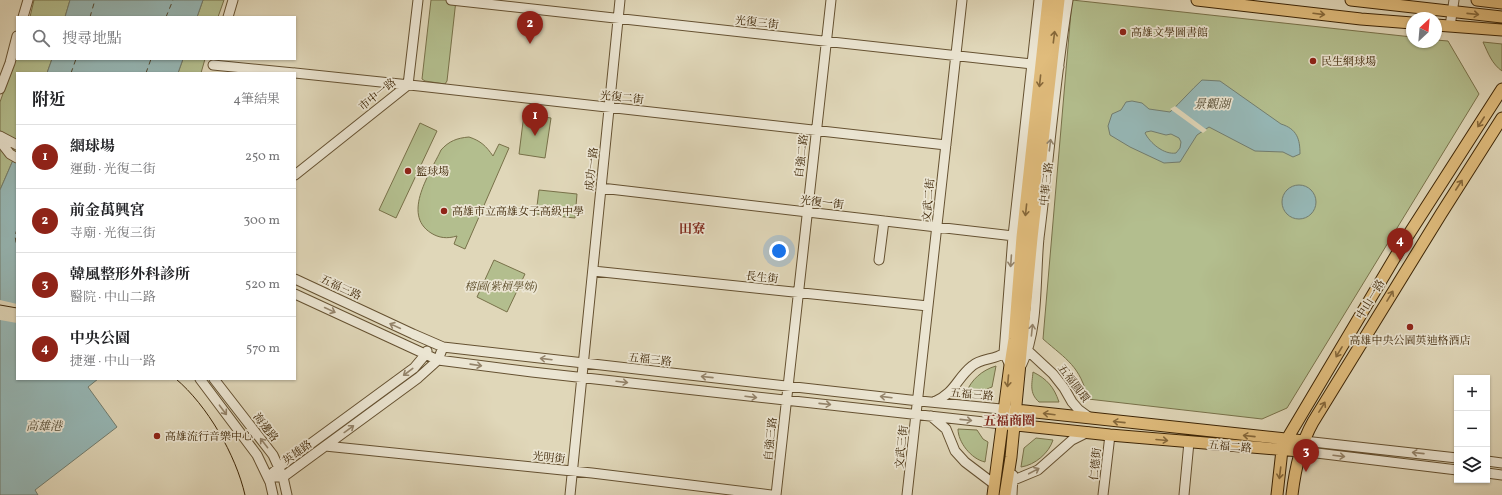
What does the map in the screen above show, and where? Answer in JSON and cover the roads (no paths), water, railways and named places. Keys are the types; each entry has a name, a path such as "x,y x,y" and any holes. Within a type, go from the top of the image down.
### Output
{"main road":[{"name":"中華三路","path":"1046,66 1048,0"},
{"name":"中華三路","path":"992,486 997,466 1002,424 1010,410 1015,366 1014,339 1046,66 1059,0"},
{"path":"1197,0 1369,20 1406,23"},
{"path":"1351,0 1502,17"},
{"path":"1477,0 1502,3"},
{"path":"1442,25 1502,30"},
{"name":"中山一路","path":"1277,495 1282,450 1287,439 1407,237 1502,89"},
{"name":"中山一路","path":"1292,495 1295,472 1302,446 1313,422 1502,118"},
{"name":"中華三路","path":"1015,366 1024,348 1026,237"},
{"path":"1005,495 1014,425 1010,410"},
{"name":"五福二路","path":"1010,410 1287,439 1302,446"},
{"name":"五福二路","path":"1002,424 1282,450 1302,446"}],"street":[{"path":"23,16 28,0"},
{"path":"228,16 233,0"},
{"name":"市中一路","path":"296,174 408,84 418,0"},
{"name":"光復三街","path":"451,0 1046,66"},
{"name":"成功一路","path":"583,377 620,0"},
{"name":"自強二路","path":"787,386 831,0"},
{"name":"文武二街","path":"917,401 938,227 962,0"},
{"name":"中華三路","path":"1039,0 1046,66"},
{"name":"中華三路","path":"1004,353 1026,237 1046,66 1068,0"},
{"path":"1450,26 1454,0"},
{"path":"0,90 10,63 16,40"},
{"name":"光復二街","path":"213,66 283,72"},
{"name":"光復二街","path":"296,73 408,84 946,145"},
{"path":"0,136 16,145"},
{"path":"0,141 13,156"},
{"name":"光復一街","path":"602,188 1026,237"},
{"path":"879,260 884,221"},
{"name":"長生街","path":"593,271 928,306"},
{"name":"五福三路","path":"296,279 444,347 933,403 1010,410"},
{"path":"296,294 438,360 786,401 930,415 1002,424"},
{"name":"英雄路","path":"268,477 279,467 414,368 425,355 431,342"},
{"name":"英雄路","path":"268,477 283,477 418,378 438,360 444,347"},
{"name":"五福圓環","path":"1024,348 1053,374 1079,410 1092,419"},
{"path":"933,403 944,398 952,391 962,375 973,364 984,359 1001,356 1004,353 1015,366"},
{"path":"570,495 583,377"},
{"path":"201,380 257,455 268,477 273,495"},
{"name":"海邊路","path":"215,380 273,455 283,477 287,495"},
{"name":"自強三路","path":"776,495 787,386"},
{"name":"文武三街","path":"907,495 917,401"},
{"path":"930,415 946,429 955,450 965,462 992,486 988,495"},
{"path":"1014,480 1038,470 1072,440 1088,432"},
{"name":"仁德街","path":"1103,495 1110,435"},
{"path":"1184,495 1189,442"},
{"name":"光明街","path":"325,446 573,471 770,495"},
{"name":"五福二路","path":"1302,446 1454,458"},
{"name":"五福二路","path":"1302,446 1454,470"},
{"path":"1011,457 1014,480 1012,495"},
{"path":"1490,461 1502,463"},
{"path":"1490,473 1502,475"}],"water":[{"path":"70,0 203,0 197,16 65,16"},
{"path":"52,60 183,60 178,72 47,72"},
{"name":"景觀湖","path":"1202,80 1220,81 1281,124 1291,129 1298,139 1300,154 1293,157 1283,152 1255,151 1209,127 1197,135 1180,162 1164,163 1130,147 1110,135 1108,126 1112,114 1121,110 1126,102 1132,101 1142,103 1149,109 1170,112","holes":["1151,131 1166,135 1171,134 1179,138 1181,142 1180,148 1176,153 1167,152 1158,148 1150,141 1145,133"]},
{"name":"高雄港","path":"16,153 16,380 97,380 88,387 117,427 35,490 38,495 0,495 0,190"},
{"path":"1299,185 1305,186 1311,190 1315,196 1315,208 1311,214 1305,218 1299,219 1293,218 1287,214 1283,208 1282,202 1283,196 1287,190 1293,186"}],"tram line":[{"path":"0,305 16,308"},
{"path":"177,380 199,402 219,432 235,464 245,495"}],"place":[{"name":"高雄文學圖書館","path":"1123,32"},
{"name":"前金萬興宮","path":"530,44"},
{"name":"民生網球場","path":"1313,61"},
{"name":"網球場","path":"535,136"},
{"name":"籃球場","path":"408,171"},
{"name":"高雄市立高雄女子高級中學","path":"444,211"},
{"name":"中央公園","path":"1400,261"},
{"name":"高雄中央公園英迪格酒店","path":"1410,327"},
{"name":"高雄流行音樂中心","path":"157,436"},
{"name":"韓風整形外科診所","path":"1306,472"}],"district":[{"name":"田寮","path":"692,228"},
{"name":"五福商圈","path":"1009,420"}],"park label":[{"name":"榕園(紫槓學姊)","path":"501,286"}]}
